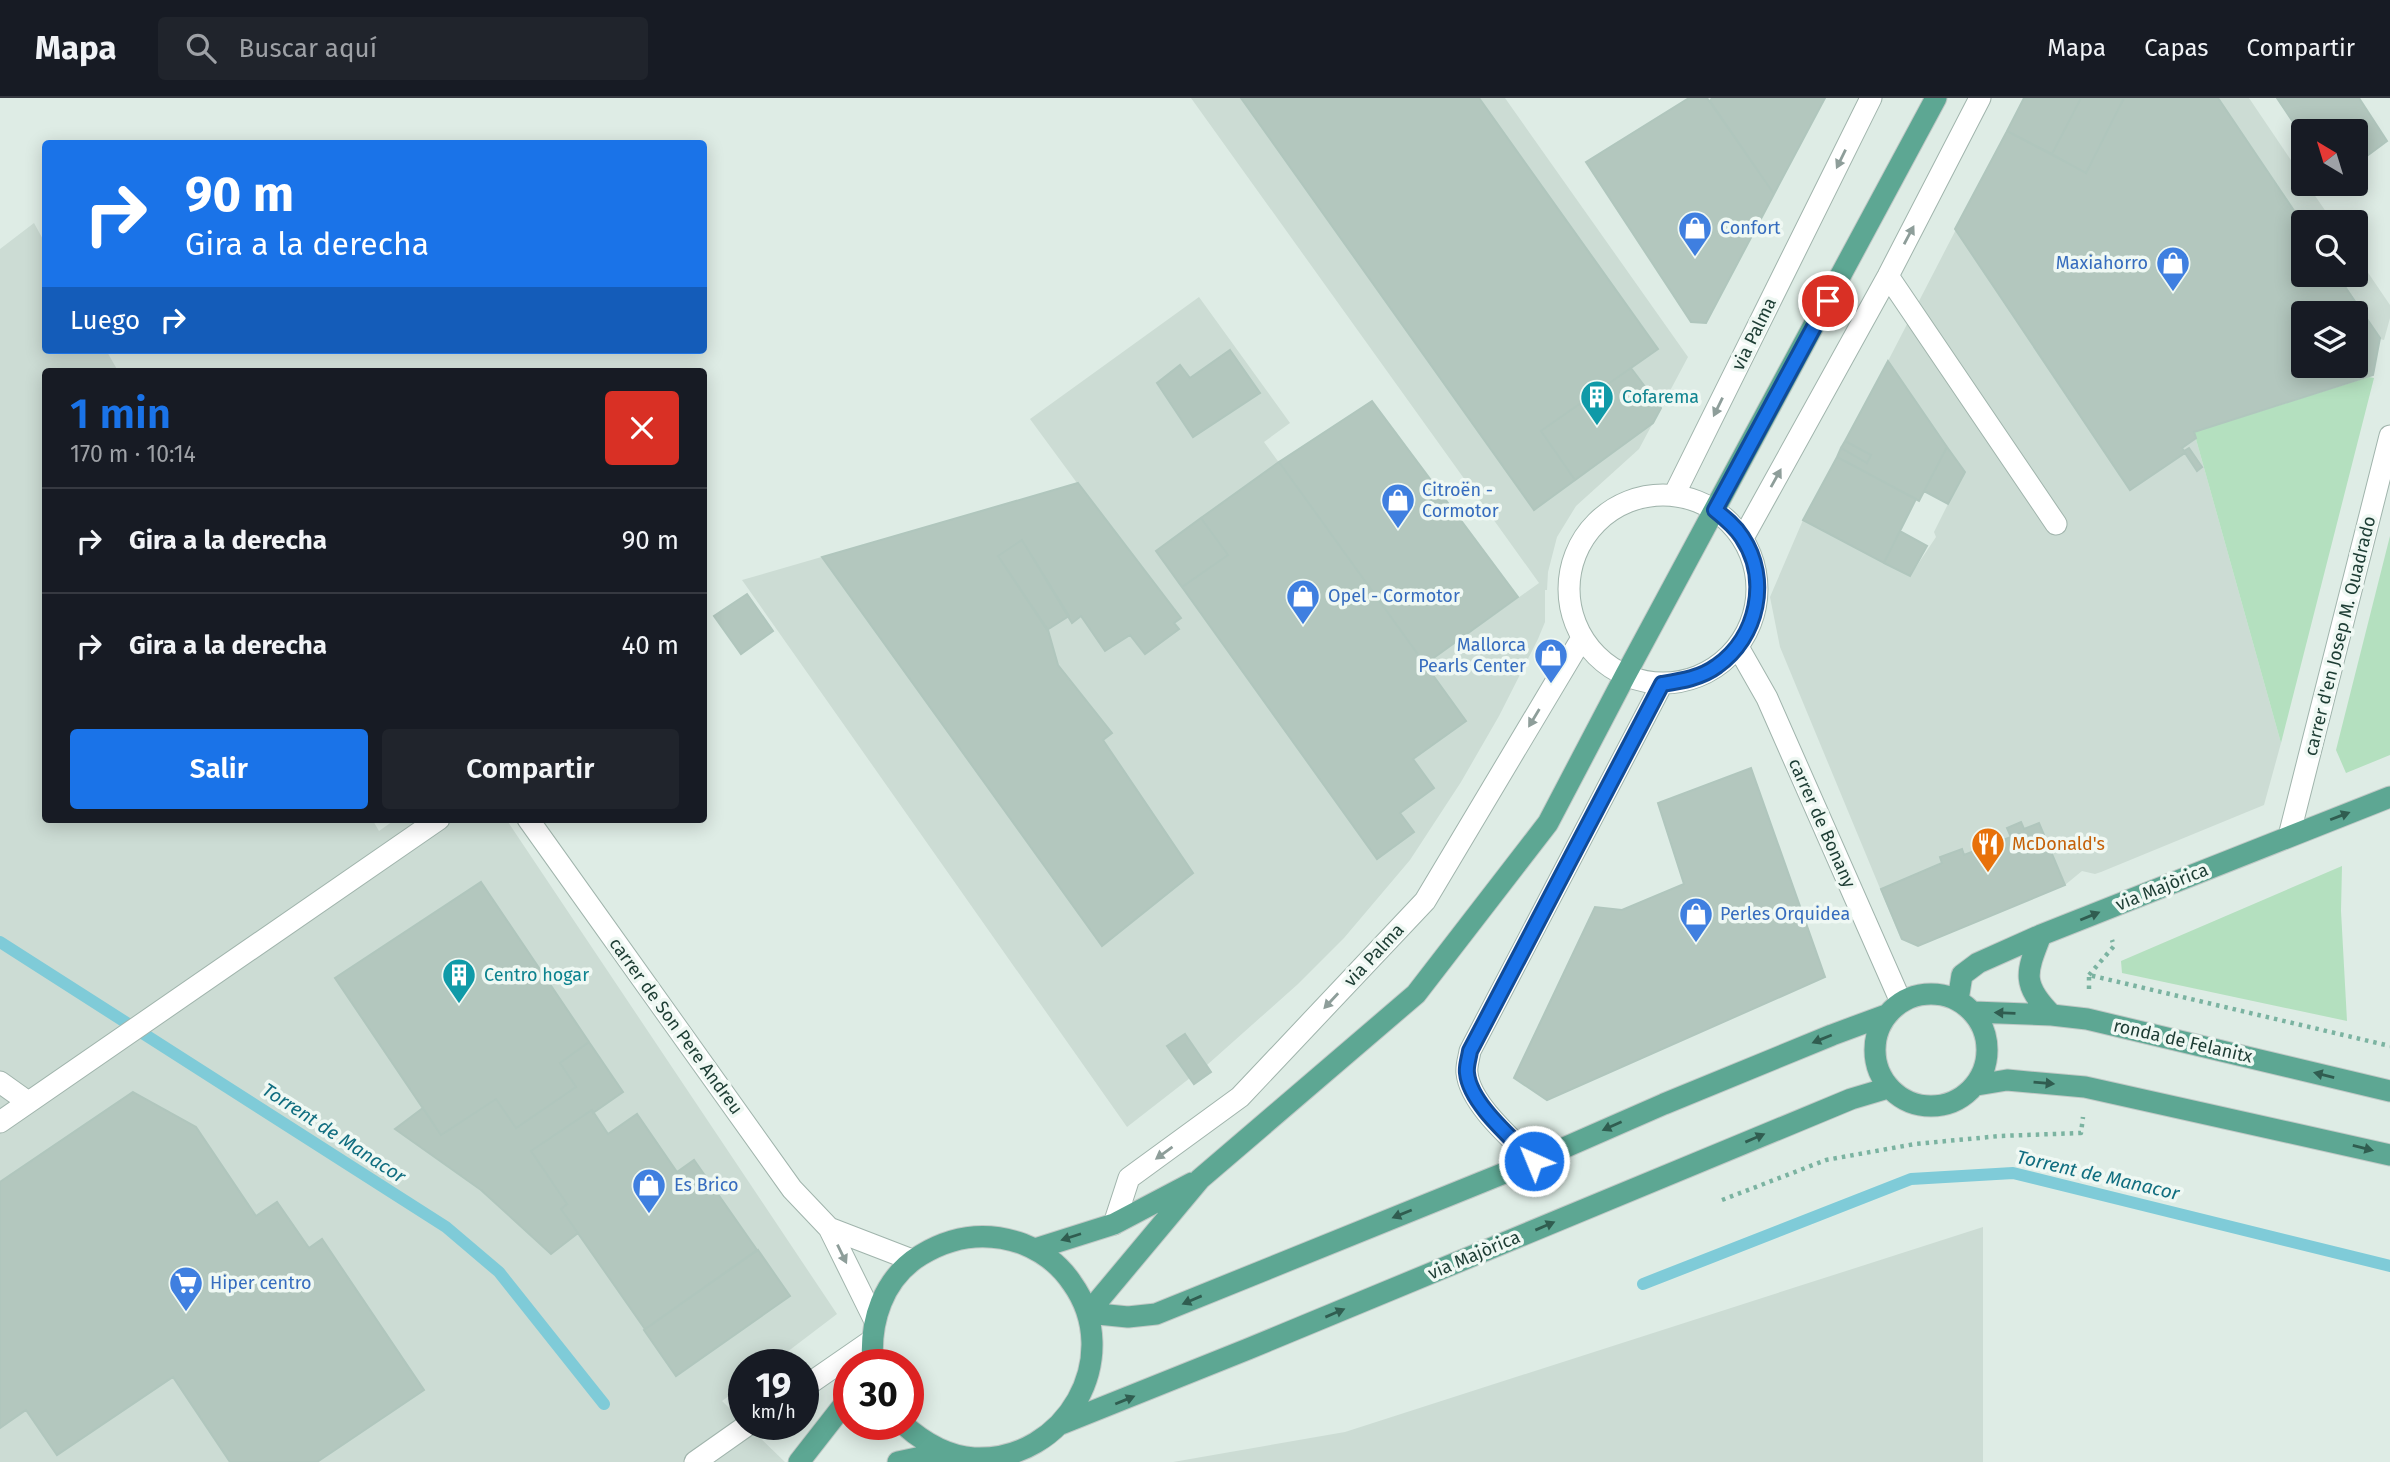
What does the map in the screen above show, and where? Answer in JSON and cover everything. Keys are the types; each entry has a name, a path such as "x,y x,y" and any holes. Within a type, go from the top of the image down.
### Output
{"main road":[{"path":"1088,1313 1200,1179 1416,994 1548,823 1936,98"},
{"name":"via Majòrica","path":"1965,1006 1962,975 1978,963 2390,797"},
{"path":"2042,935 2031,964 2030,987 2036,999 2052,1015"},
{"name":"ronda de Felanitx","path":"1894,1009 1919,995 1939,994 1965,1006 2087,1019 2390,1091"},
{"path":"1894,1009 1877,1033 1874,1052 1878,1071 1888,1088 1901,1099 1916,1105 1933,1107 1950,1104 1964,1096 1977,1085 1985,1067 1988,1047 1984,1028 1965,1006"},
{"path":"1088,1313 1128,1317 1156,1314 1534,1161 1894,1009"},
{"path":"1977,1085 2007,1080 2085,1087 2333,1140 2390,1155"},
{"name":"via Majòrica","path":"1061,1424 1235,1355 1851,1099 1888,1088"},
{"path":"1035,1249 1114,1224 1200,1179"},
{"path":"872,1349 874,1319 888,1287 912,1260 933,1247 956,1238 1004,1237 1035,1249 1052,1260 1079,1291 1088,1313 1093,1341 1091,1370 1080,1399 1061,1424 1035,1444 1006,1455 974,1458 945,1452 921,1440"},
{"path":"799,1462 833,1418"},
{"path":"898,1462 945,1452"}],"street":[{"name":"via Palma","path":"1674,495 1871,98"},
{"path":"1743,538 1888,276 1980,98"},
{"path":"1888,276 2056,524"},
{"name":"carrer d'en Josep M. Quadrado","path":"2290,836 2390,436"},
{"path":"1674,495 1696,500 1715,510 1730,522 1743,538 1755,564 1758,593 1752,621 1738,647 1717,667 1691,680 1662,684 1625,676 1600,660 1582,638 1571,610 1569,590 1577,551 1593,526 1616,507 1644,497 1674,495"},
{"name":"via Palma","path":"1114,1224 1129,1178 1240,1097 1425,901 1582,638"},
{"name":"carrer de Bonany","path":"1738,647 1767,698 1894,1009"},
{"path":"1534,1161 1485,1110 1472,1091 1467,1073 1470,1051 1662,684"},
{"path":"0,1122 433,823"},
{"name":"carrer de Son Pere Andreu","path":"531,823 792,1189 829,1228"},
{"path":"0,1082 28,1102"},
{"path":"829,1228 912,1260"},
{"path":"829,1228 874,1319"},
{"path":"819,1377 871,1341"},
{"path":"695,1462 728,1439"}],"shaded area":[{"path":"1191,98 1505,98 1688,357 1639,449 1576,506 1557,537 1545,590 1545,622 1538,639 1499,716 1461,782 1410,860 1344,938 1298,984 1207,1065 1185,1034 1168,1045 1190,1078 1127,1127 742,580 1077,483 1030,419 1199,297 1290,423 1264,442 1425,664 1539,583"},
{"path":"2024,98 2249,98 2291,160 2291,196 2315,196 2325,210 2291,210 2291,287 2368,287 2368,273 2390,305 2390,318 2384,340 2380,339 2373,375 2368,377 2368,301 2291,301 2291,378 2364,378 2194,432 2281,743 2264,805 2101,872 2095,874 2082,871 2065,885 1918,946 1901,939 1780,647 1770,597 1803,520 1910,576 1936,537 1934,532 1964,472 1888,361"},
{"path":"34,223 42,238 42,354 108,354 116,368 42,368 42,823 374,823 379,831 390,823 509,823 837,1314 791,1349 728,1349 728,1397 722,1401 728,1407 728,1440 762,1440 785,1462 0,1462 0,249"},
{"path":"1983,1227 1983,1462 1173,1462 1345,1432"}],"green space":[{"path":"2368,377 2374,378 2281,743 2194,432"},
{"path":"2390,536 2390,755 2346,773 2336,750"},
{"path":"2342,866 2341,911 2347,1021 2122,973 2121,961"}],"building":[{"path":"1241,98 1479,98 1658,349 1541,431 1575,480 1534,510"},
{"name":"Confort","path":"1689,98 1707,98 1774,194 1706,323 1691,322 1586,162"},
{"path":"1712,98 1825,98 1774,194 1710,101"},
{"path":"2024,98 2081,98 2052,154 2007,131"},
{"path":"2081,98 2124,98 2086,173 2052,154"},
{"name":"Maxiahorro","path":"2124,98 2218,98 2294,210 2291,210 2291,287 2345,287 2355,301 2291,301 2291,378 2364,378 2194,432 2196,438 2182,448 2184,451 2189,448 2202,467 2197,471 2185,453 2130,490 1955,229 2007,131 2086,173"},
{"path":"2277,98 2359,98 2387,141 2368,155 2368,119 2291,119"},
{"name":"Maxiahorro","path":"2368,320 2380,338 2373,375 2368,377"},
{"path":"1230,350 1260,393 1193,437 1157,383 1180,365 1190,378"},
{"path":"1888,361 1947,447 1919,501 1837,457 1841,448 1867,463 1871,455 1845,441"},
{"name":"Cofarema","path":"1631,368 1661,408 1653,423 1575,480 1541,431"},
{"name":"Citroën - Cormotor","path":"1372,401 1518,597 1425,664 1279,462"},
{"path":"1845,441 1871,455 1867,463 1841,448"},
{"path":"1947,447 1965,472 1948,504 1924,491"},
{"path":"1837,457 1916,499 1884,563 1803,520"},
{"name":"Opel - Cormotor","path":"1279,462 1466,721 1413,759 1434,788 1400,813 1414,832 1377,859 1182,587 1228,555 1201,518"},
{"path":"1078,483 1181,618 1174,623 1179,629 1145,654 1130,635 1105,651 1081,616 1072,623 1022,540 998,556 1048,630 1058,665 1112,733 1103,740 1193,873 1102,946 822,557"},
{"path":"1201,518 1228,555 1182,587 1156,551"},
{"path":"1900,531 1927,546 1910,576 1884,563"},
{"path":"1022,540 1069,616 1047,630 998,556"},
{"path":"747,594 773,631 741,654 714,616"},
{"name":"Perles Orquidea","path":"1751,768 1825,977 1547,1100 1514,1078 1595,907 1622,910 1684,884 1658,803"},
{"name":"McDonald's","path":"2021,822 2024,829 2039,823 2065,885 1918,946 1902,939 1881,889 1942,863 1940,857 1962,849 1964,855 2011,837 2007,828"},
{"name":"Centro hogar","path":"481,882 589,1042 560,1063 576,1087 516,1128 496,1099 441,1135 335,978"},
{"path":"1185,1034 1211,1072 1194,1084 1167,1046"},
{"path":"589,1042 623,1092 531,1151 567,1204 561,1209 578,1233 551,1254 481,1190 395,1129 423,1108 441,1135 496,1099 516,1128 576,1087 560,1063"},
{"name":"Hiper centro","path":"133,1092 196,1127 256,1216 277,1202 309,1248 322,1239 424,1390 317,1462 230,1462 173,1377 57,1455 26,1410 0,1428 0,1182"},
{"name":"Es Brico","path":"592,1110 608,1134 637,1114 677,1172 694,1160 757,1250 645,1329 561,1209 567,1204 531,1151"},
{"path":"758,1250 790,1296 676,1376 644,1330"}],"waterway":[{"name":"Torrent de Manacor","path":"0,942 446,1227 499,1272 604,1404"},
{"name":"Torrent de Manacor","path":"1643,1284 1911,1179 2013,1173 2390,1266"}],"place":[{"name":"Confort","path":"1695,258"},
{"name":"Maxiahorro","path":"2173,293"},
{"name":"Cofarema","path":"1597,427"},
{"name":"Citroën - Cormotor","path":"1398,530"},
{"name":"Opel - Cormotor","path":"1303,626"},
{"name":"Mallorca Pearls Center","path":"1551,685"},
{"name":"McDonald's","path":"1988,874"},
{"name":"Perles Orquidea","path":"1696,944"},
{"name":"Centro hogar","path":"459,1005"},
{"name":"Es Brico","path":"649,1215"},
{"name":"Hiper centro","path":"186,1313"}],"route":[{"path":"1534,1161 1485,1110 1472,1091 1467,1073 1470,1051 1662,684 1691,680 1717,667 1738,647 1752,621 1758,593 1755,564 1743,538 1730,522 1715,510 1828,301"}]}
